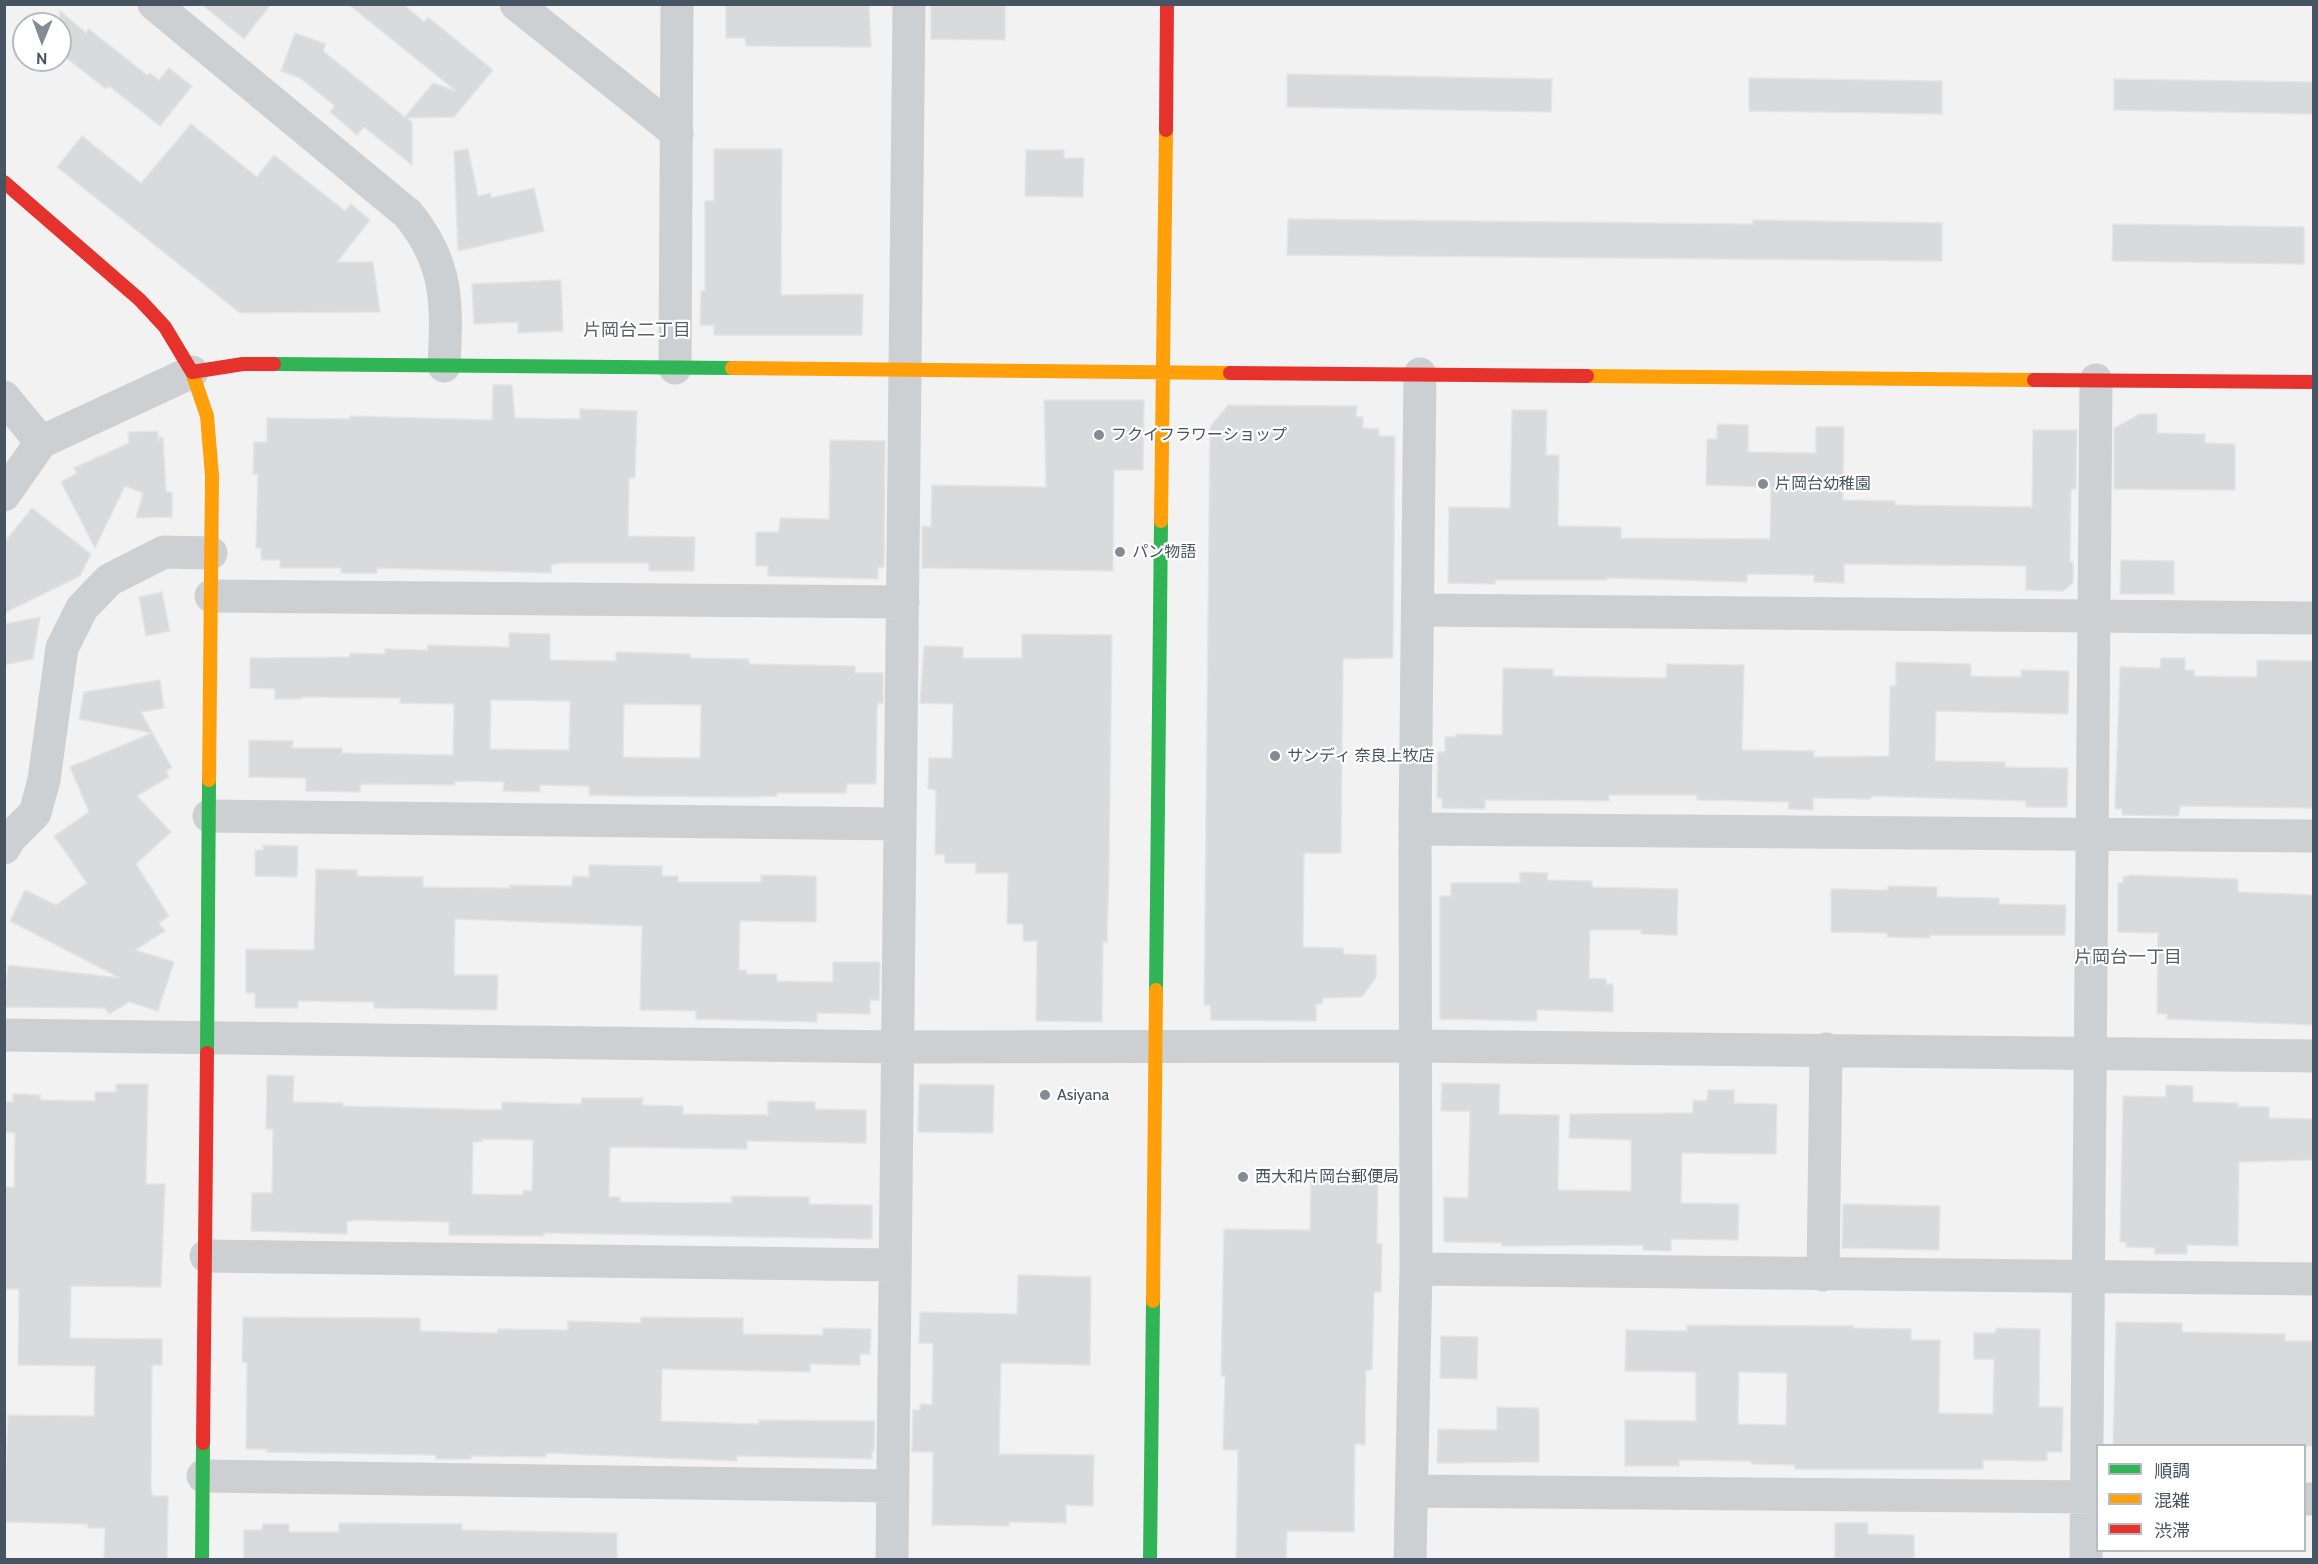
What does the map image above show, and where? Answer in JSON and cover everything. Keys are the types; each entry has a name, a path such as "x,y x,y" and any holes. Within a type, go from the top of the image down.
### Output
{"street":[{"path":"154,4 393,199 415,222 433,250 445,291 444,366"},
{"path":"516,4 677,133"},
{"path":"675,368 677,4"},
{"path":"892,1560 909,4"},
{"path":"1150,1560 1167,4"},
{"path":"4,182 140,300 165,327 192,372 207,416 212,450 202,1560"},
{"path":"4,495 41,442 192,372 243,364 2313,382"},
{"path":"1410,1560 1416,1269 1415,829 1420,374"},
{"path":"2086,1560 2092,1496 2088,1276 2090,835 2096,380"},
{"path":"4,397 41,442"},
{"path":"4,849 10,838 35,813 44,780 62,648 82,609 110,580 164,552 212,553"},
{"path":"211,596 903,602"},
{"path":"1418,610 2313,618"},
{"path":"209,816 900,824"},
{"path":"1415,829 2313,836"},
{"path":"4,1035 898,1047 1415,1046 2313,1056"},
{"path":"1823,1275 1826,1050"},
{"path":"206,1256 895,1265"},
{"path":"1416,1269 2313,1279"},
{"path":"203,1476 893,1486"},
{"path":"1412,1491 2092,1496"}],"building":[{"path":"201,4 271,4 244,39"},
{"path":"348,4 403,4 424,22 428,17 493,70 454,117 407,118 412,122 412,165 364,127 357,135 330,112 335,106 300,78 281,71 295,33 326,44 323,51 405,117 433,83 456,91"},
{"path":"726,4 869,4 871,47 746,46 745,38 726,38"},
{"path":"931,4 1005,4 1005,40 931,39"},
{"path":"72,21 86,33 89,29 147,75 150,73 159,80 169,68 192,86 160,126 109,86 106,89 72,62"},
{"path":"1287,74 1552,79 1551,112 1287,107"},
{"path":"1749,78 1942,81 1942,114 1749,111"},
{"path":"2114,79 2313,82 2313,114 2114,110"},
{"path":"191,124 257,177 274,155 345,211 351,204 370,220 337,262 373,262 380,312 240,313 57,167 82,136 141,183"},
{"path":"468,149 478,196 491,193 491,198 534,188 544,231 458,251 454,151"},
{"path":"714,149 782,149 781,295 863,294 862,335 714,335 714,325 700,325 701,291 705,291 705,201 714,201"},
{"path":"1026,150 1064,150 1064,158 1084,158 1083,197 1025,196"},
{"path":"1288,219 1753,224 1753,220 1942,223 1942,261 1287,255"},
{"path":"2113,224 2304,227 2304,264 2112,261"},
{"path":"561,280 563,331 518,333 518,322 474,324 472,284"},
{"path":"493,385 512,385 515,418 580,419 580,409 637,411 635,478 629,478 628,536 695,537 694,571 649,571 649,563 561,563 551,565 551,573 377,568 377,573 341,573 341,568 280,568 280,560 261,560 261,548 256,548 258,474 253,474 254,442 267,442 267,418 350,419 350,416 492,420"},
{"path":"1044,400 1144,400 1143,470 1114,470 1113,571 922,568 922,526 931,527 932,485 1046,487"},
{"name":"サンディ 奈良上牧店","path":"1228,405 1357,406 1356,417 1363,417 1363,428 1379,429 1379,436 1395,436 1393,658 1343,659 1341,853 1304,853 1303,947 1343,948 1344,954 1376,955 1376,977 1362,997 1323,998 1322,1004 1316,1004 1316,1021 1211,1020 1210,1005 1204,1005 1210,427"},
{"path":"1512,410 1547,410 1546,455 1559,455 1558,526 1621,527 1621,538 1770,539 1771,487 1706,485 1707,439 1717,439 1717,424 1748,425 1748,452 1816,453 1816,427 1844,427 1843,500 1895,501 1895,505 2032,507 2033,430 2077,430 2076,489 2071,489 2070,562 2073,562 2073,583 2063,591 2026,590 2026,566 1844,564 1844,583 1814,582 1814,575 1747,574 1747,582 1607,578 1607,580 1495,580 1495,584 1448,583 1449,507 1510,508"},
{"path":"2140,414 2157,414 2157,433 2205,434 2205,443 2235,444 2235,490 2114,489 2114,428"},
{"path":"158,431 158,442 160,437 163,438 166,492 172,492 172,517 136,518 143,493 125,486 95,548 61,482 77,473 74,468 129,443 128,432"},
{"path":"830,440 885,441 884,567 878,568 878,579 768,576 768,566 756,566 756,532 779,532 780,518 829,519"},
{"path":"32,508 91,554 80,576 4,613 4,543"},
{"path":"2121,560 2174,561 2174,594 2120,594"},
{"path":"162,592 170,631 146,636 139,597"},
{"path":"40,617 33,659 4,665 4,624"},
{"path":"509,633 550,634 550,660 616,661 616,652 690,654 690,658 749,659 749,664 855,666 855,673 883,673 883,703 878,703 877,711 876,784 847,784 846,793 777,793 777,796 748,797 623,796 589,795 589,786 540,785 540,792 503,791 504,782 455,781 455,785 366,784 360,785 360,792 306,791 306,778 249,777 249,740 293,741 292,748 342,748 342,753 453,755 454,704 400,703 400,698 275,699 275,689 250,688 250,658 350,657 350,653 385,654 385,649 428,650 428,645 509,647","holes":["491,700 570,701 569,750 490,749","624,704 701,705 700,758 623,757"]},
{"path":"1022,634 1112,635 1109,866 1107,942 1103,942 1102,1022 1036,1021 1037,941 1023,941 1023,924 1007,924 1008,873 976,873 976,863 945,863 945,855 935,854 936,790 928,789 929,758 952,758 953,704 920,703 924,646 963,647 963,658 1022,658"},
{"path":"2161,658 2185,658 2185,670 2194,670 2194,676 2257,677 2257,660 2313,661 2313,808 2180,806 2179,816 2122,815 2122,809 2115,809 2120,667 2160,668"},
{"path":"1896,662 1971,664 1971,676 2021,677 2021,670 2069,671 2068,714 1936,711 1935,761 2005,762 2005,767 2068,768 2067,807 2026,807 2026,801 1871,796 1871,799 1813,798 1813,810 1788,809 1789,802 1697,800 1697,795 1609,795 1609,801 1485,800 1485,809 1442,808 1442,798 1437,798 1438,752 1445,752 1445,737 1456,737 1456,734 1502,735 1503,668 1553,669 1553,676 1666,678 1667,664 1744,665 1742,750 1814,751 1814,757 1889,756 1890,686 1896,686"},
{"path":"160,680 164,708 141,712 172,768 166,771 169,777 137,796 171,832 136,864 169,916 159,923 165,931 135,950 174,962 158,1011 129,1002 109,1014 105,1008 4,1007 8,965 120,978 10,921 25,890 56,905 87,883 54,836 89,812 70,767 152,733 79,719 84,692"},
{"path":"263,845 298,846 297,877 255,876 255,850 263,850"},
{"path":"589,865 662,866 662,876 678,876 678,882 761,882 761,875 816,876 816,922 740,921 739,970 746,970 746,974 777,974 777,981 833,982 833,962 880,962 879,1000 870,1000 870,1014 817,1013 817,1022 696,1019 696,1011 640,1010 642,926 455,919 454,975 498,975 497,1010 374,1008 374,1002 298,1001 298,1008 255,1008 255,993 246,993 246,949 314,950 316,869 357,870 357,876 423,877 423,887 510,888 510,885 572,886 573,876 589,877"},
{"path":"1520,872 1548,873 1547,880 1592,881 1592,887 1678,889 1677,935 1641,934 1641,930 1590,930 1589,978 1606,979 1606,984 1613,984 1613,1012 1537,1010 1537,1021 1440,1019 1440,896 1451,896 1451,883 1520,883"},
{"path":"2131,875 2238,879 2238,892 2313,895 2313,1025 2167,1019 2167,1014 2157,1014 2158,933 2118,932 2118,883 2123,883 2123,877"},
{"path":"1888,886 1937,887 1937,897 1999,898 1999,904 2066,905 2065,935 1930,935 1930,938 1887,937 1887,933 1831,932 1831,889 1888,890"},
{"path":"267,1075 294,1076 293,1102 343,1103 343,1106 502,1110 502,1102 581,1104 582,1098 643,1098 642,1105 683,1106 683,1114 768,1115 768,1101 815,1102 815,1109 866,1110 866,1143 747,1141 747,1149 610,1147 609,1197 620,1197 620,1202 732,1203 732,1196 809,1197 809,1204 872,1205 872,1239 544,1233 544,1236 449,1235 449,1222 355,1220 347,1222 347,1234 251,1231 252,1193 272,1193 273,1129 266,1129","holes":["482,1139 533,1140 532,1191 523,1190 523,1195 472,1194 473,1142 482,1142"]},
{"path":"1442,1083 1500,1084 1499,1114 1559,1115 1558,1190 1631,1191 1631,1140 1569,1138 1570,1114 1693,1113 1693,1100 1707,1101 1708,1090 1734,1090 1734,1103 1777,1104 1776,1154 1682,1153 1681,1203 1739,1204 1738,1240 1671,1239 1671,1251 1643,1250 1643,1245 1502,1246 1502,1243 1444,1242 1444,1197 1468,1198 1470,1111 1441,1111"},
{"path":"116,1084 148,1084 146,1184 165,1184 161,1287 71,1286 70,1338 162,1339 162,1365 152,1365 151,1485 152,1496 168,1496 167,1560 104,1560 105,1528 88,1528 88,1524 4,1522 8,1415 94,1416 95,1366 18,1365 19,1289 4,1289 4,1187 14,1187 15,1133 4,1132 4,1102 13,1102 13,1094 40,1095 40,1100 95,1101 95,1092 116,1092"},
{"path":"919,1084 994,1085 993,1133 918,1132"},
{"path":"2166,1085 2193,1086 2193,1102 2238,1103 2238,1107 2269,1107 2269,1118 2313,1119 2313,1160 2239,1162 2238,1246 2187,1245 2187,1254 2155,1254 2155,1248 2126,1247 2126,1242 2120,1242 2123,1096 2166,1097"},
{"path":"1311,1171 1378,1172 1377,1243 1382,1244 1381,1292 1374,1292 1372,1370 1366,1370 1365,1445 1355,1444 1354,1532 1287,1531 1286,1560 1236,1560 1238,1450 1223,1450 1225,1376 1221,1376 1224,1229 1310,1230"},
{"path":"1843,1204 1940,1206 1939,1250 1842,1248"},
{"path":"1018,1275 1091,1277 1090,1365 1001,1363 999,1454 1094,1455 1093,1506 1066,1505 1066,1523 1009,1522 1009,1526 932,1525 933,1452 912,1452 913,1410 920,1410 920,1404 932,1405 933,1343 919,1343 920,1312 1017,1314"},
{"path":"243,1317 420,1318 420,1331 497,1333 498,1329 568,1330 568,1321 641,1323 641,1317 743,1318 743,1334 823,1335 823,1328 871,1329 870,1354 860,1354 860,1365 810,1364 810,1372 662,1369 661,1421 759,1424 759,1420 875,1421 874,1451 872,1451 872,1459 737,1456 737,1461 546,1453 546,1457 471,1456 471,1459 436,1459 436,1455 266,1452 267,1449 246,1449 247,1362 242,1362"},
{"path":"2116,1322 2182,1323 2182,1332 2285,1334 2285,1341 2313,1341 2313,1446 2306,1446 2306,1444 2113,1444"},
{"path":"1687,1325 1853,1326 1853,1328 1911,1329 1911,1340 1940,1340 1939,1413 1993,1414 1994,1359 1974,1359 1974,1333 1995,1333 1996,1328 2040,1329 2039,1407 2063,1407 2062,1452 2047,1452 2047,1461 1983,1460 1983,1469 1795,1469 1795,1465 1751,1464 1751,1461 1679,1460 1679,1466 1625,1466 1625,1420 1696,1421 1696,1372 1625,1371 1626,1330 1687,1331","holes":["1739,1372 1787,1373 1786,1425 1738,1424"]},
{"path":"1441,1336 1478,1337 1477,1379 1440,1378"},
{"path":"1497,1407 1539,1408 1539,1462 1437,1463 1438,1429 1497,1430"},
{"path":"339,1523 462,1524 462,1530 617,1533 617,1560 244,1560 244,1530 262,1530 263,1524 289,1524 289,1532 339,1532"},
{"path":"1835,1523 1868,1523 1868,1534 1914,1535 1914,1560 1835,1560"}],"traffic: fast":[{"path":"274,364 732,368"},
{"path":"1156,990 1161,521"},
{"path":"207,1053 209,780"},
{"path":"1150,1560 1153,1301"},
{"path":"202,1560 203,1443"}],"traffic: slow":[{"path":"1161,521 1166,130"},
{"path":"732,368 1230,373"},
{"path":"192,372 207,416 212,476 209,780"},
{"path":"1587,376 2034,380"},
{"path":"1153,1301 1156,990"}],"traffic: jam":[{"path":"1166,130 1167,4"},
{"path":"4,182 140,300 165,327 192,372 243,364 274,364"},
{"path":"1230,373 1587,376"},
{"path":"2034,380 2314,382"},
{"path":"203,1443 207,1053"}],"place":[{"name":"フクイフラワーショップ","path":"1099,435"},
{"name":"片岡台幼稚園","path":"1763,484"},
{"name":"パン物語","path":"1120,552"},
{"name":"サンディ 奈良上牧店","path":"1275,756"},
{"name":"Asiyana","path":"1045,1095"},
{"name":"西大和片岡台郵便局","path":"1243,1177"}],"district":[{"name":"片岡台二丁目","path":"637,331"},
{"name":"片岡台一丁目","path":"2128,958"}]}
